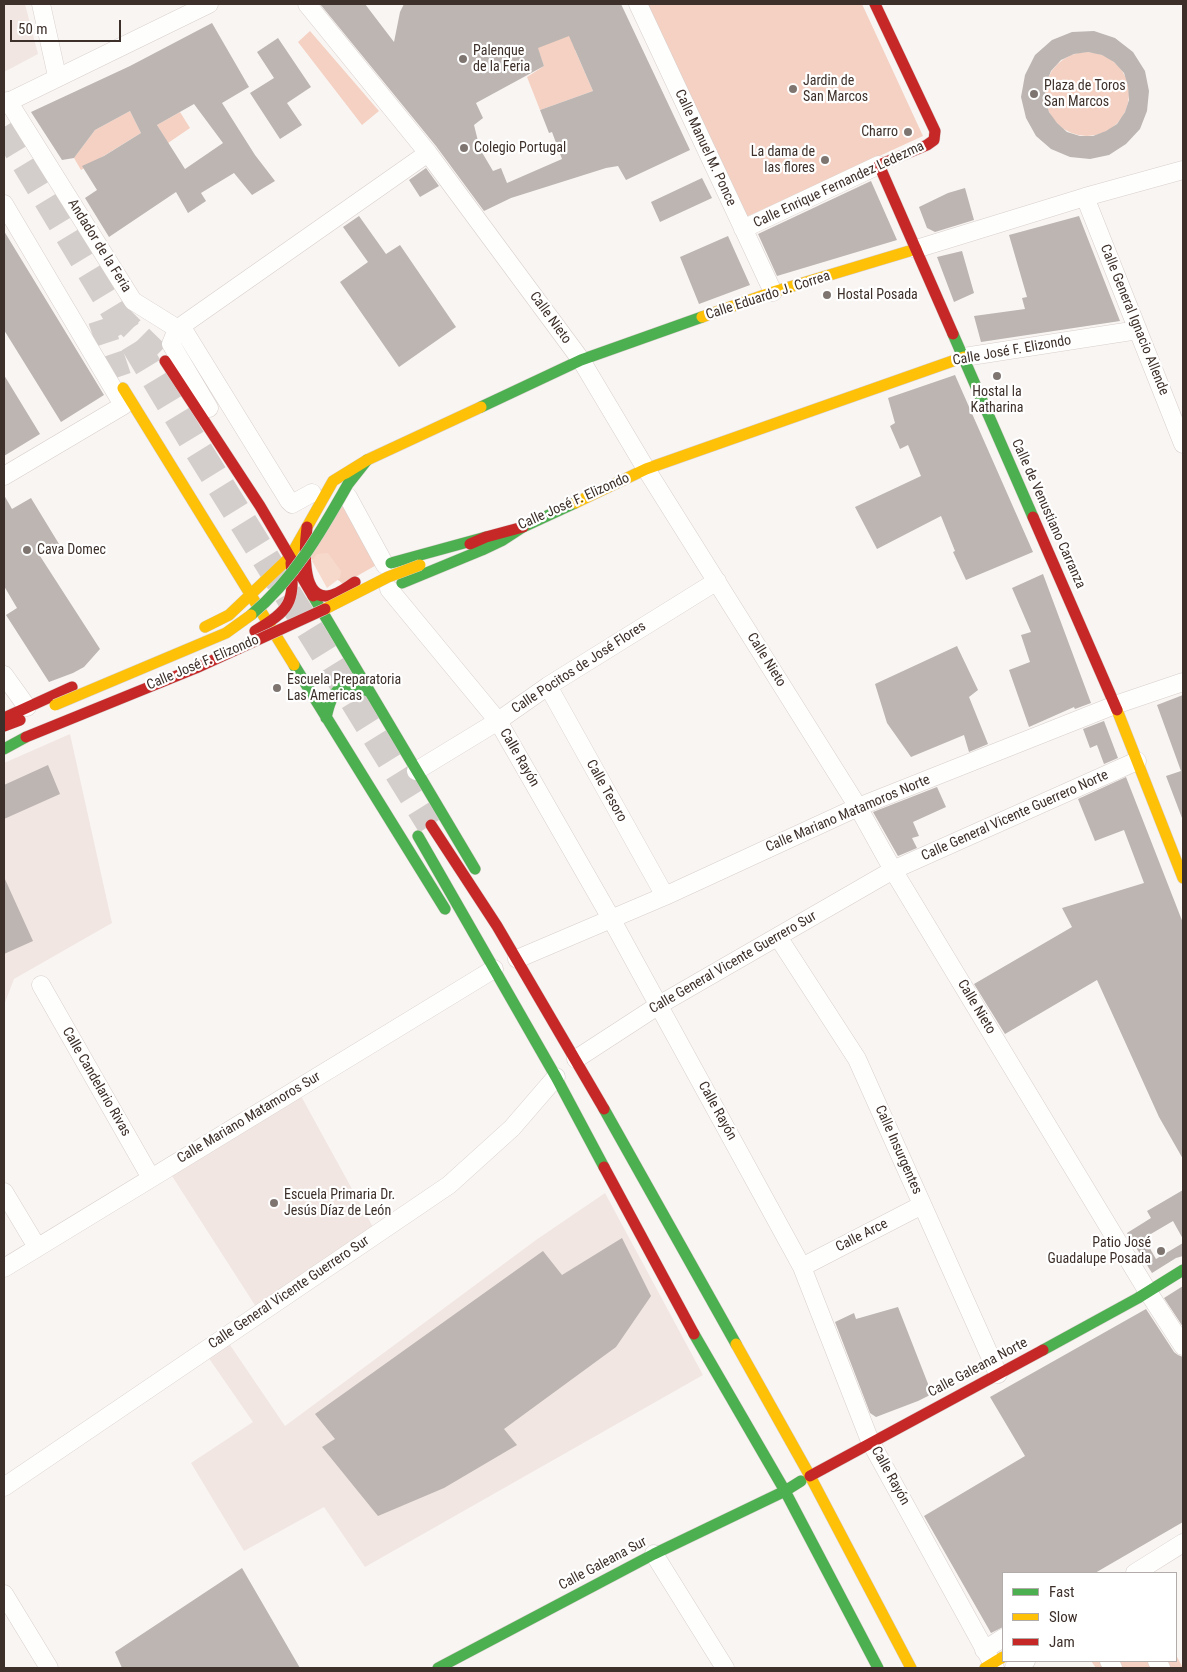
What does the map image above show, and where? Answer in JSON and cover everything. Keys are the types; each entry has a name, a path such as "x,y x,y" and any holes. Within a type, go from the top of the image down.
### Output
{"street":[{"path":"41,4 57,76"},
{"name":"Andador de la Feria","path":"209,4 6,102 133,301 186,334 289,501 292,504 296,503 312,493"},
{"name":"Calle Nieto","path":"307,4 428,153 581,360 646,470 858,806 893,870 1148,1292 1183,1346"},
{"name":"Calle Manuel M. Ponce","path":"638,4 773,292"},
{"name":"Calle Enrique Fernandez Ledezma","path":"743,229 927,145 934,140 935,131 875,4"},
{"path":"260,506 240,461 171,344 177,329 428,153"},
{"name":"Calle de Venustiano Carranza","path":"880,165 1115,705 1183,878"},
{"name":"Calle Eduardo J. Correa","path":"193,633 229,615 290,557 333,481 367,460 581,360 773,292 1086,197 1183,170"},
{"name":"Calle General Ignacio Allende","path":"1086,197 1138,330 1177,412 1183,444"},
{"path":"4,204 124,405 248,597 280,642 449,914 478,942"},
{"name":"Calle José F. Elizondo","path":"4,749 26,736 178,676 296,623 393,574 420,565 486,537 523,527 646,470 964,357 1138,330"},
{"path":"165,361 260,506 483,882 497,926"},
{"path":"123,388 238,574 248,597"},
{"path":"4,476 124,405"},
{"name":"Calle José F. Elizondo","path":"4,726 24,714 226,633 249,619 275,594 301,563 367,460"},
{"path":"348,490 386,565"},
{"path":"275,532 285,536 294,535 307,527"},
{"path":"307,527 304,548 306,568 309,580 317,593 323,596 330,595 386,565 486,537"},
{"path":"4,755 280,642 389,589 482,550 503,540 523,527"},
{"path":"212,671 238,644 283,613 292,600 293,576 290,557"},
{"name":"Calle Pocitos de José Flores","path":"416,771 498,721 548,686 717,582"},
{"name":"Calle Rayón","path":"389,589 498,721 659,1005 802,1267 870,1442 992,1661"},
{"path":"248,597 292,600 302,603 327,620"},
{"path":"4,718 24,714 141,656"},
{"path":"4,675 24,714"},
{"name":"Calle Mariano Matamoros Norte","path":"517,959 665,896 858,806 1115,705 1183,682"},
{"path":"326,718 330,701 338,688 353,684 370,692"},
{"name":"Calle Tesoro","path":"548,686 665,896"},
{"name":"Calle General Vicente Guerrero Norte","path":"893,870 1137,761"},
{"path":"431,826 497,926 576,1059 810,1476 911,1668"},
{"path":"416,834 556,1078 704,1352 785,1491 878,1668"},
{"name":"Calle General Vicente Guerrero Sur","path":"576,1059 659,1005 893,870"},
{"name":"Calle Insurgentes","path":"778,937 857,1059 998,1374"},
{"name":"Calle Mariano Matamoros Sur","path":"4,1268 494,969"},
{"name":"Calle Candelario Rivas","path":"41,985 151,1178"},
{"name":"Calle General Vicente Guerrero Sur","path":"4,1487 449,1185 512,1128 556,1078"},
{"path":"4,1192 37,1247"},
{"name":"Calle Arce","path":"802,1267 922,1205"},
{"name":"Calle Galeana Norte","path":"785,1491 870,1442 1148,1292 1183,1270"},
{"name":"Calle Galeana Sur","path":"438,1668 654,1554 785,1491"},
{"path":"1137,1572 1183,1544"},
{"path":"654,1554 725,1668"},
{"path":"4,1594 49,1668"},
{"path":"992,1661 1002,1640"}],"shaded area":[{"path":"4,4 25,4 38,54 4,72"},
{"name":"Jardin de San Marcos","path":"645,4 862,4 923,136 744,218"},
{"path":"529,24 578,32 575,50 593,91 540,110 527,77 544,66"},
{"path":"310,31 379,111 362,125 298,42"},
{"path":"1087,52 1103,55 1117,64 1126,78 1129,94 1126,110 1117,124 1103,133 1087,136 1071,133 1057,124 1048,110 1045,94 1048,78 1057,64 1071,55"},
{"path":"130,111 141,133 81,170 74,158 95,130"},
{"path":"180,112 190,128 168,143 157,125"},
{"path":"350,489 387,559 343,584 309,557"},
{"path":"328,553 341,571 340,578 327,588 312,561 317,554"},
{"path":"70,734 112,923 14,979 4,1005 4,763"},
{"name":"Escuela Primaria Dr. Jesús Díaz de León","path":"301,1096 374,1229 258,1310 172,1176"},
{"path":"605,1193 703,1375 365,1567 324,1507 244,1551 191,1463 253,1422 208,1357 228,1342 285,1426 536,1240"},
{"path":"1177,1657 1183,1668 1096,1668 1092,1662 1177,1662"}],"building":[{"path":"320,4 365,4 394,42 400,12 404,4 621,4 690,150 626,180 618,166 606,168 511,198 484,211 436,146","holes":["569,36 593,91 540,110 549,133 552,132 562,159 507,183 501,168 493,171 480,149 474,125 483,118 476,103 544,66 538,48"]},
{"path":"212,23 249,87 222,103 255,155 275,181 252,195 234,173 201,193 206,201 188,213 176,192 109,237 85,198 97,190 82,166 104,156 141,133 130,111 95,130 74,158 62,160 31,112 130,66","holes":["194,104 223,143 185,169 157,125"]},
{"name":"Plaza de Toros San Marcos","path":"1094,31 1115,38 1133,52 1145,71 1149,91 1147,111 1140,129 1126,144 1109,155 1090,159 1070,157 1051,149 1036,136 1026,118 1021,97 1025,75 1035,55 1052,40 1072,32","holes":["1088,52 1102,55 1114,62 1124,73 1128,86 1129,100 1125,112 1117,124 1093,136 1080,136 1067,132 1049,112 1045,99 1046,84 1051,71 1061,60 1074,54"]},
{"path":"278,38 311,87 287,103 302,125 280,139 250,93 274,78 257,52"},
{"path":"426,168 439,186 420,197 409,180"},
{"path":"702,178 712,198 660,222 651,202"},
{"path":"871,181 897,240 777,276 758,234"},
{"path":"965,188 974,220 935,232 927,228 919,207 948,193"},
{"path":"359,216 386,254 400,245 456,327 399,367 340,282 368,262 343,227"},
{"path":"1079,216 1120,321 981,342 974,316 1025,309 1022,298 1027,297 1009,235"},
{"path":"4,231 104,395 61,422 4,330"},
{"path":"728,236 750,285 699,304 680,257"},
{"path":"962,251 974,293 954,302 937,257"},
{"path":"4,375 40,434 4,456"},
{"path":"955,375 1033,552 966,580 953,552 955,551 941,516 877,549 855,507 921,476 908,445 900,449 890,426 895,423 888,398"},
{"path":"4,495 12,509 31,498 59,544 40,556 100,649 84,667 49,682 6,615 17,608 4,586"},
{"path":"1043,574 1091,703 1075,709 1074,707 1029,727 1009,670 1030,662 1021,635 1031,632 1012,588"},
{"path":"957,646 978,690 969,697 988,744 969,752 964,735 911,757 887,723 875,684"},
{"path":"1183,695 1182,818 1166,776 1181,771 1157,705"},
{"path":"1104,721 1118,758 1104,764 1097,745 1090,748 1083,729"},
{"path":"48,765 60,794 4,819 4,785"},
{"path":"1126,777 1183,923 1183,1159 1159,1117 1097,980 1005,1034 974,984 1072,927 1062,908 1144,883 1124,830 1095,841 1078,799"},
{"path":"937,787 946,807 913,822 919,836 912,838 917,848 898,856 873,812"},
{"path":"4,877 33,941 4,954"},
{"path":"1183,1190 1183,1239 1173,1221 1144,1238 1156,1259 1183,1243 1183,1256 1176,1258 1152,1273 1127,1233 1151,1218 1147,1211"},
{"path":"622,1238 651,1296 616,1347 504,1429 517,1445 444,1488 378,1516 322,1447 335,1439 315,1414 543,1251 562,1275"},
{"path":"1183,1286 1183,1327 1164,1298"},
{"path":"898,1307 932,1394 876,1417 870,1413 835,1322 854,1313 856,1319"},
{"path":"1146,1309 1174,1352 1183,1357 1183,1522 1097,1572 1002,1572 1002,1628 991,1633 924,1516 1025,1456 990,1397"},
{"path":"242,1568 300,1668 122,1668 115,1652"}],"tunnel":[{"path":"4,127 194,443 431,825"},
{"path":"115,312 165,361"},
{"path":"100,320 123,388"}],"traffic: fast":[{"path":"481,407 581,360 702,317"},
{"path":"953,334 1033,517"},
{"path":"348,484 367,460"},
{"path":"251,615 280,586 306,554 348,484"},
{"path":"402,583 482,550 503,540 523,527 575,503"},
{"path":"391,563 486,537"},
{"path":"313,596 475,869"},
{"path":"294,665 445,909"},
{"path":"326,718 331,700 339,689 345,686 352,686 370,692"},
{"path":"4,749 26,737"},
{"path":"418,836 556,1077 604,1167"},
{"path":"604,1109 736,1344"},
{"path":"1043,1350 1138,1298 1183,1270"},
{"path":"694,1334 785,1491 878,1668"},
{"path":"438,1668 654,1554 785,1491 801,1481"}],"traffic: slow":[{"path":"702,317 773,292 916,249"},
{"path":"575,503 646,469 964,357"},
{"path":"123,388 294,665"},
{"path":"205,627 229,615 290,557 333,481 367,460 481,407"},
{"path":"325,609 388,577 420,565"},
{"path":"55,705 226,633 251,615"},
{"path":"1117,710 1183,878"},
{"path":"736,1344 810,1476 911,1668"},
{"path":"985,1668 1002,1658"}],"traffic: jam":[{"path":"875,4 935,131 934,140 927,145 879,165 953,334"},
{"path":"165,361 260,506 313,596"},
{"path":"1033,517 1117,710"},
{"path":"307,527 305,556 308,579 312,588 318,594 331,596 355,582"},
{"path":"470,544 486,537 523,527"},
{"path":"255,631 276,617 287,604 292,588 291,563"},
{"path":"26,737 196,668 325,609"},
{"path":"4,718 72,687"},
{"path":"4,726 20,720"},
{"path":"431,825 497,926 604,1109"},
{"path":"604,1167 694,1334"},
{"path":"810,1476 1043,1350"}],"place":[{"name":"Palenque de la Feria","path":"463,59"},
{"name":"Jardin de San Marcos","path":"793,89"},
{"name":"Plaza de Toros San Marcos","path":"1034,94"},
{"name":"Charro","path":"908,132"},
{"name":"Colegio Portugal","path":"464,148"},
{"name":"La dama de las flores","path":"825,160"},
{"name":"Hostal Posada","path":"827,295"},
{"name":"Hostal la Katharina","path":"997,376"},
{"name":"Cava Domec","path":"27,550"},
{"name":"Escuela Preparatoria Las Americas","path":"277,688"},
{"name":"Escuela Primaria Dr. Jesús Díaz de León","path":"274,1203"},
{"name":"Patio José Guadalupe Posada","path":"1161,1251"}]}
